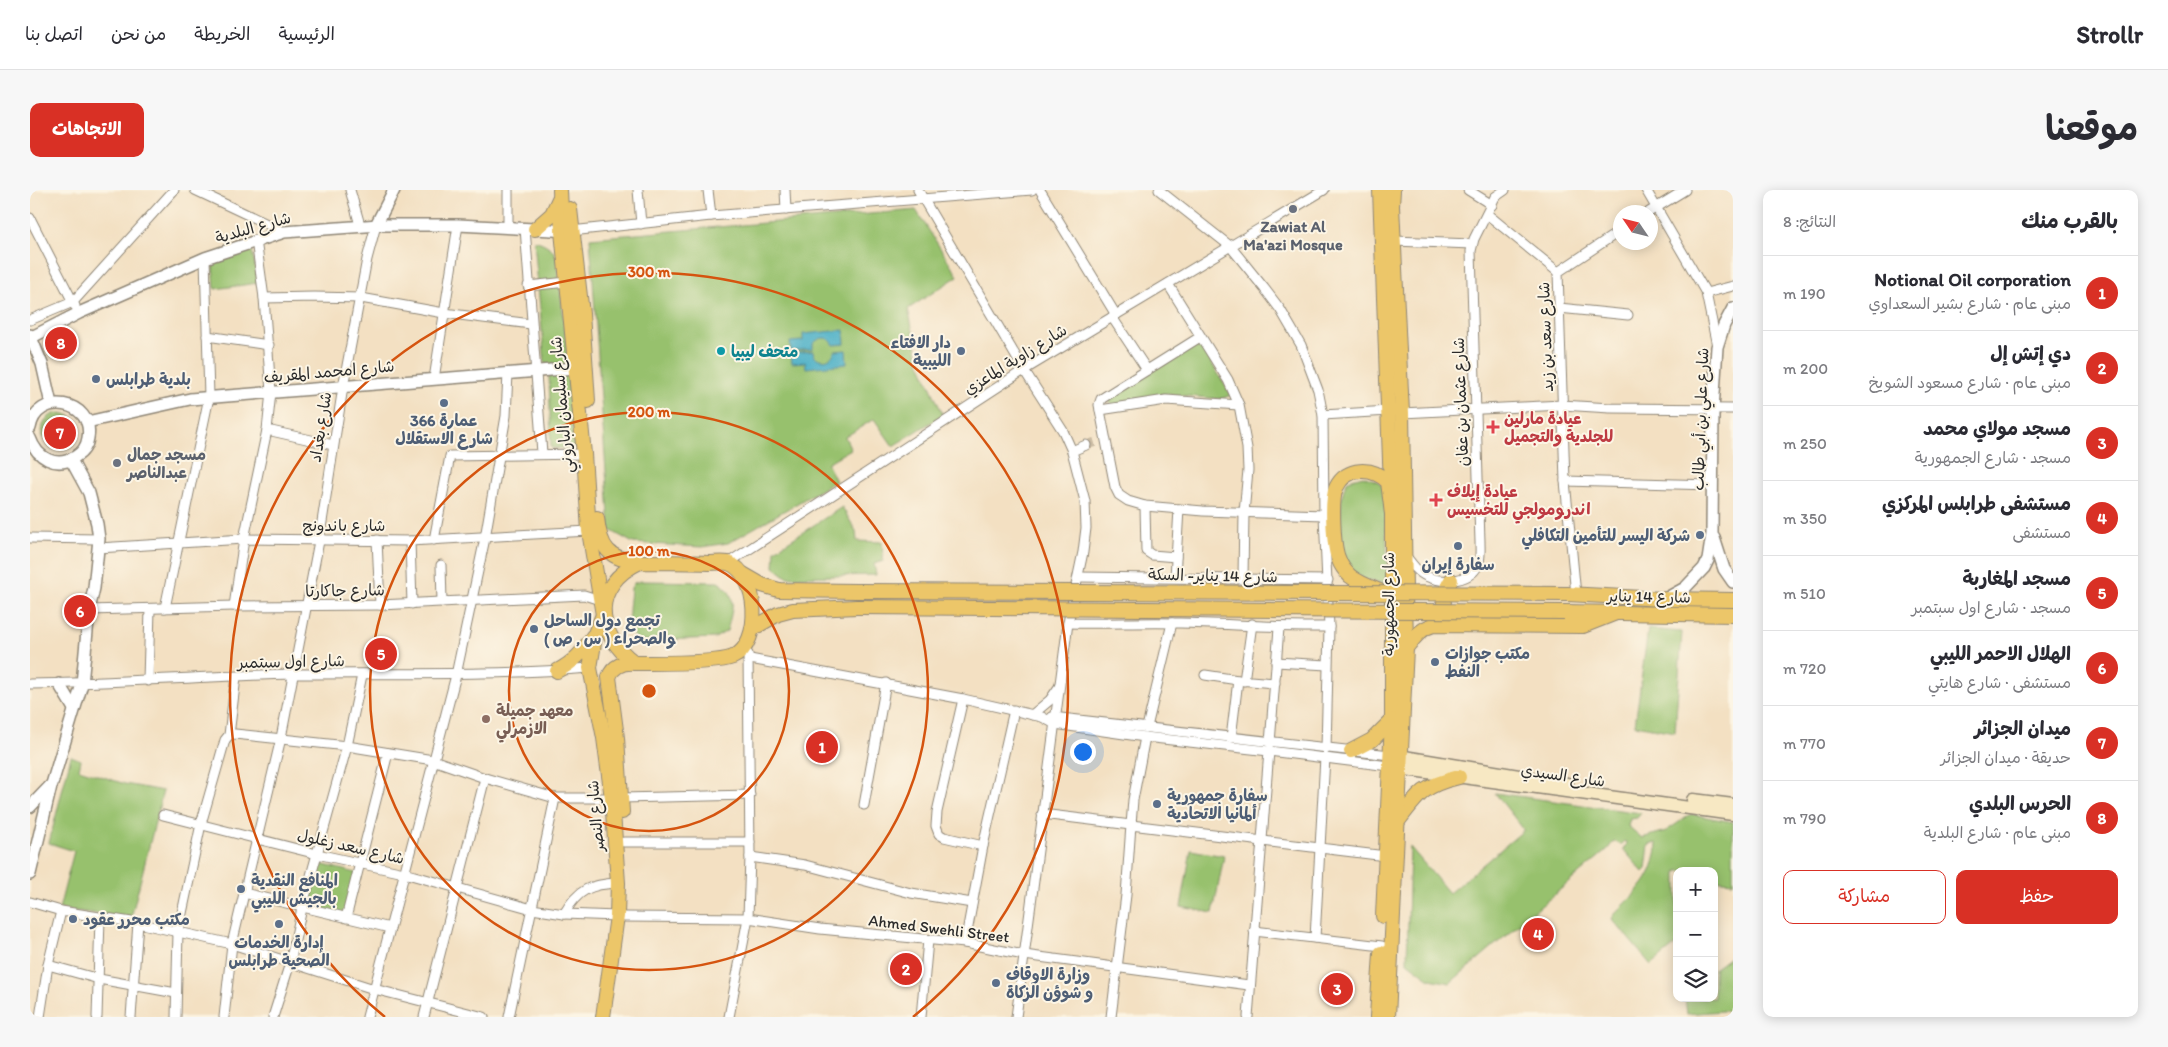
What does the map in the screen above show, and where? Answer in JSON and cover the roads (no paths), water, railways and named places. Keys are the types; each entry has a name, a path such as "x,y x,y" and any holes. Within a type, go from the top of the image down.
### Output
{"main road":[{"name":"شارع الجمهورية","path":"1377,1017 1386,856 1406,648 1405,555 1380,190"},
{"name":"شارع الجمهورية","path":"1388,1017 1399,820 1392,720 1392,514 1395,412 1393,190"},
{"path":"530,228 552,214 563,192"},
{"name":"شارع سليمان الباروني","path":"563,192 567,282 584,454 589,531 603,615"},
{"name":"شارع سليمان الباروني","path":"566,231 582,314 598,530 601,541 612,555 628,562 640,562"},
{"path":"1390,594 1360,582 1351,576 1339,560 1335,539 1336,489 1348,474 1358,471 1375,473 1388,482 1392,514"},
{"path":"591,667 602,662 619,665 722,659 748,652 754,609 751,591 743,574 728,563 640,562 630,567 616,580 606,594 603,615 610,636 619,650 635,663"},
{"name":"شارع 14 يناير- السكة","path":"743,574 762,585 795,592 1572,594 1663,599 1733,600"},
{"path":"1450,625 1443,607 1446,588 1451,580"},
{"name":"شارع 14 يناير- السكة","path":"752,629 772,616 786,612 857,607 1564,612"},
{"name":"شارع 14 يناير","path":"1564,612 1733,615"},
{"path":"1406,648 1426,627 1450,625 1583,626 1616,613"},
{"name":"شارع النصر","path":"602,1017 626,882 624,842 617,798 591,667 596,631 603,615"},
{"path":"557,671 573,662 585,649 596,631"},
{"path":"591,667 608,677 610,672 619,665"},
{"name":"شارع النصر","path":"608,677 617,738 620,917 610,1017"},
{"path":"1350,751 1372,740 1392,720"},
{"name":"شارع السيدي","path":"1395,762 1459,777 1733,814"},
{"name":"شارع السيدي","path":"1395,762 1733,805"},
{"path":"1399,820 1426,788 1440,781 1459,777"}],"street":[{"path":"30,320 73,302 174,190"},
{"path":"195,190 284,232"},
{"path":"350,190 360,226"},
{"name":"شارع بغداد","path":"224,1017 232,944 281,738 294,674 319,541 333,445 367,259 376,225 394,190"},
{"path":"508,190 508,228"},
{"path":"638,190 640,224"},
{"path":"708,190 711,216"},
{"path":"785,190 786,210"},
{"path":"918,190 1024,370 1063,430 1072,451 1085,501 1086,528 1068,623 1016,1017"},
{"path":"566,231 711,216 924,200 957,193 1032,190"},
{"path":"1040,190 1147,370"},
{"path":"1159,190 1230,246 1264,288 1291,326 1301,345 1318,390 1323,416 1324,515 1329,627 1325,753 1315,938"},
{"name":"شارع زاوية الماعزي","path":"728,563 1024,370 1323,190"},
{"path":"1468,190 1492,205"},
{"name":"شارع عثمان بن عفان","path":"1451,580 1462,579 1472,573 1478,564 1480,542 1472,244 1496,197 1505,190"},
{"path":"1646,190 1651,205"},
{"path":"1658,207 1684,190"},
{"path":"1487,214 1558,272"},
{"path":"30,218 79,313"},
{"path":"1658,218 1706,293 1717,346"},
{"name":"شارع البلدية","path":"30,337 79,313 205,258 284,232 376,225 458,225 566,231"},
{"path":"434,379 458,225"},
{"path":"530,228 528,286 542,453"},
{"name":"شارع سعد بن زيد","path":"1572,594 1565,482 1558,272 1613,236"},
{"path":"234,606 244,539 267,430 271,392 269,345 256,240"},
{"path":"1394,240 1472,244"},
{"path":"165,608 180,544 209,398 205,258"},
{"path":"528,286 567,282"},
{"path":"1168,284 1228,380 1239,405 1247,448 1248,470 1244,513 1243,578"},
{"path":"1706,293 1733,286"},
{"path":"264,298 361,298 531,324"},
{"path":"1559,308 1628,315"},
{"name":"شارع علي بن أبي طالب","path":"1663,599 1685,588 1704,568 1708,560 1712,534 1713,410 1717,346 1724,325 1733,308"},
{"path":"206,336 269,345"},
{"path":"30,337 42,364 51,404"},
{"path":"1200,337 1103,397 1099,404 1101,440 1119,495 1128,501 1145,506 1244,513 1324,515"},
{"name":"شارع امحمد المقريف","path":"87,422 166,404 209,398 576,368"},
{"path":"367,1017 456,675 470,600 485,538 506,416 508,373"},
{"path":"1100,410 1166,400 1239,405"},
{"path":"30,428 38,412 51,404 68,404 76,408 87,422 88,440 84,448 71,460 54,462 46,459 33,447 30,438"},
{"path":"1323,416 1562,405 1733,409"},
{"path":"267,430 333,445"},
{"path":"1072,451 1086,445"},
{"path":"434,540 450,456 542,453 584,454"},
{"path":"30,874 52,784 82,684 98,544 90,498 71,460"},
{"path":"1565,482 1712,485"},
{"path":"1145,506 1146,550 1152,554 1176,557"},
{"path":"1175,577 1179,509"},
{"name":"شارع باندونج","path":"30,538 98,544 180,544 244,539 410,541 589,531"},
{"name":"شارع علي بن أبي طالب","path":"1712,534 1722,564 1733,582"},
{"path":"377,540 380,605"},
{"path":"410,541 412,604"},
{"path":"1405,555 1422,574 1441,580 1451,580"},
{"path":"441,565 442,602"},
{"path":"1078,576 1328,580"},
{"name":"شارع جاكارتا","path":"89,610 234,606 380,605 584,595 600,600"},
{"path":"148,681 150,609"},
{"path":"1068,623 1252,624 1279,628 1329,627"},
{"path":"1147,727 1172,623"},
{"path":"1231,738 1252,624"},
{"path":"1248,1017 1249,985 1279,628"},
{"path":"729,1017 748,918 750,795 748,652 1014,710 1055,721 1145,737 1270,747 1395,762"},
{"path":"1276,662 1327,665"},
{"name":"شارع اول سبتمبر","path":"30,684 82,684 294,674 456,675 557,671 591,667"},
{"path":"273,1017 290,962 302,908 346,746 362,675"},
{"path":"1205,675 1275,683"},
{"path":"176,1017 178,932 201,824 225,740 229,735 236,677"},
{"path":"864,805 886,683"},
{"path":"59,684 74,709"},
{"path":"1032,715 1050,700 1060,685"},
{"path":"963,699 937,812 936,826 939,834 944,837 983,846"},
{"path":"965,943 983,846 1014,710"},
{"path":"1055,721 1147,727 1231,738 1270,747"},
{"path":"229,735 281,738 433,760 485,778 555,798 750,795"},
{"path":"1111,1017 1118,968 1131,825 1139,764 1145,737"},
{"path":"1325,753 1350,751 1395,762"},
{"path":"346,918 388,753"},
{"path":"424,1017 485,778"},
{"path":"32,802 52,784"},
{"path":"509,1017 555,798"},
{"path":"1042,814 1386,856"},
{"name":"شارع سعد زغلول","path":"163,815 317,854 404,873 532,909 564,914"},
{"path":"624,842 750,842"},
{"path":"750,857 806,865 911,893 972,903"},
{"path":"564,914 570,903 582,891 599,884 618,884"},
{"path":"244,893 390,928"},
{"path":"30,902 61,911 138,923 232,944 374,989 484,1017"},
{"path":"40,1017 48,965 61,911"},
{"name":"Ahmed Swehli Street","path":"564,914 620,917 748,918 965,943 1024,955 1249,985"},
{"path":"97,1017 100,918"},
{"path":"131,1017 138,923"},
{"path":"1254,931 1382,946"},
{"path":"921,1017 928,940"},
{"path":"48,965 98,979 176,993"}],"water":[{"path":"844,330 845,344 834,345 830,340 821,338 813,344 813,349 791,351 790,342 803,341 803,334"},
{"path":"846,350 847,364 806,368 805,362 792,363 791,353 813,351 814,356 826,360 835,351"}],"tunnel":[{"path":"1086,445 1096,442"}],"place":[{"name":"Zawiat Al Ma'azi Mosque","path":"1293,209"},
{"name":"الحرس البلدي","path":"61,343"},
{"name":"متحف ليبيا","path":"721,351"},
{"name":"دار اﻻفتاء الليبية","path":"961,351"},
{"name":"بلدية طرابلس","path":"96,379"},
{"name":"عمارة 366 شارع الاستقلال","path":"444,403"},
{"name":"عيادة مارلين للجلدية والتجميل","path":"1493,427"},
{"name":"ميدان الجزائر","path":"60,433"},
{"name":"مسجد جمال عبدالناصر","path":"117,463"},
{"name":"عيادة إيلاف اندرومولجي للتخسيس","path":"1436,500"},
{"name":"شركة اليسر للتأمين التكافلي","path":"1700,535"},
{"name":"سفارة إيران","path":"1458,546"},
{"name":"الهلال الاحمر الليبي","path":"80,611"},
{"name":"تجمع دول الساحل والصحراء ( س , ص )","path":"534,629"},
{"name":"مسجد المغاربة","path":"381,654"},
{"name":"مكتب جوازات النفط","path":"1435,662"},
{"name":"معهد جميلة الازمرلي","path":"486,719"},
{"name":"Notional Oil corporation","path":"822,747"},
{"name":"سفارة جمهورية ألمانيا الاتحادية","path":"1157,804"},
{"name":"المنافع النقدية بالجيش الليبي","path":"241,889"},
{"name":"مكتب محرر عقود","path":"73,919"},
{"name":"إدارة الخدمات الصحية طرابلس","path":"279,924"},
{"name":"مستشفى طرابلس المركزي","path":"1538,934"},
{"name":"دي إتش إل","path":"906,969"},
{"name":"وزارة الاوقاف و شوؤن الزكاة","path":"996,983"},
{"name":"مسجد مولاي محمد","path":"1337,989"}]}
